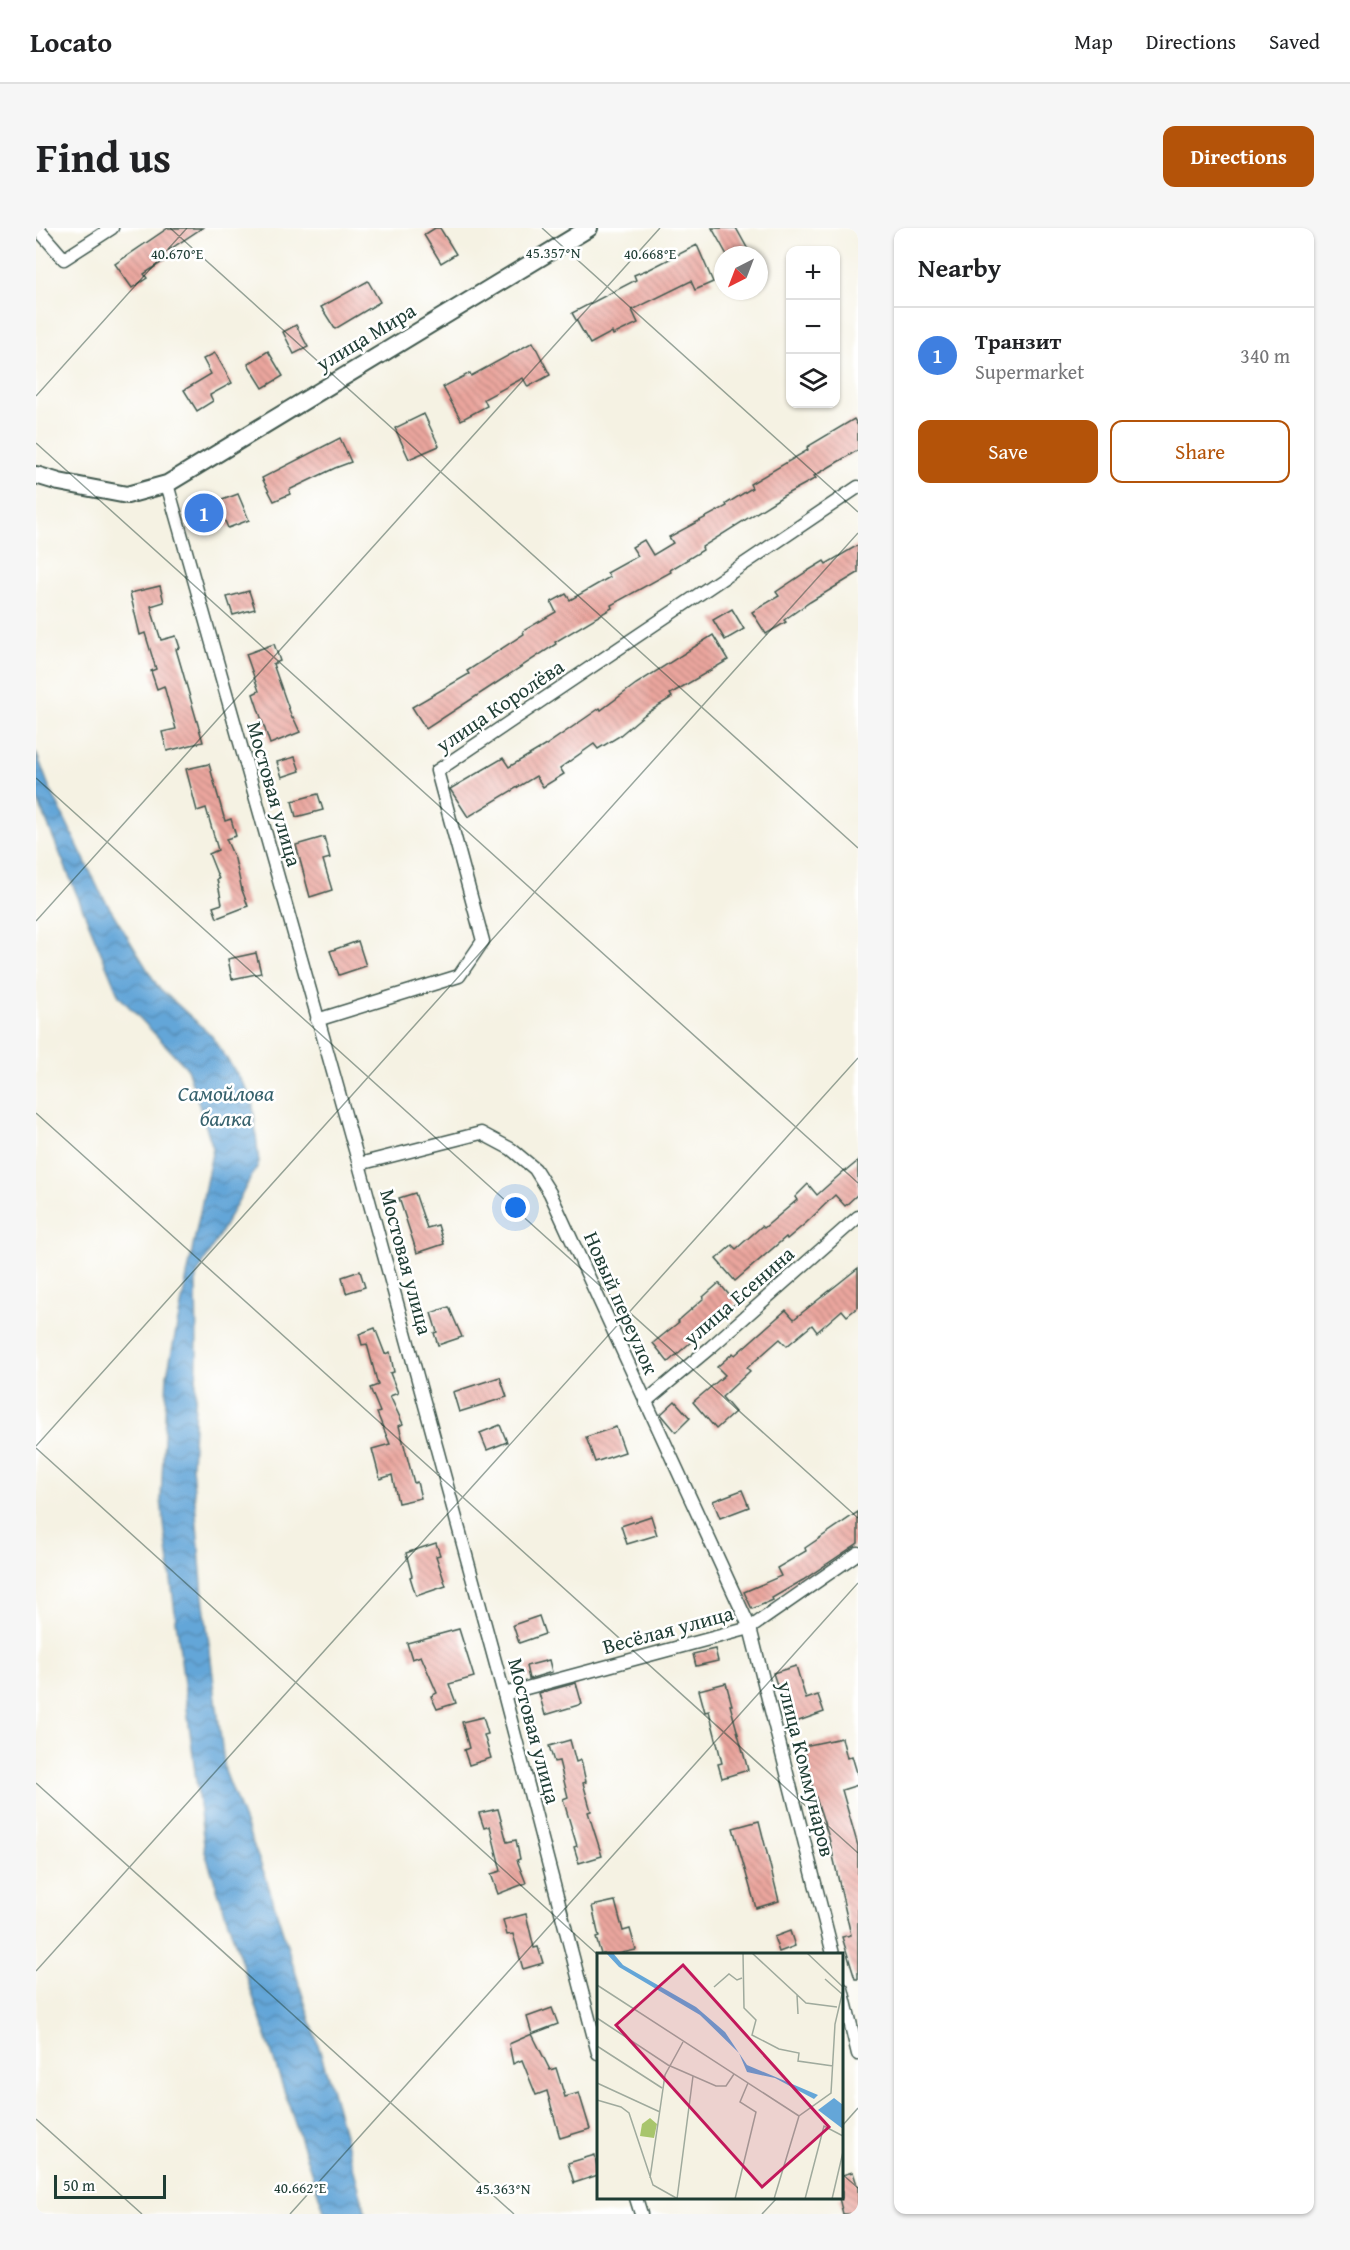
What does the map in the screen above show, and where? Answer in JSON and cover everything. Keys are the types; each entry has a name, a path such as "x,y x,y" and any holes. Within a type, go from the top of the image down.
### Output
{"main road":[{"name":"улица Мира","path":"36,475 59,482 127,495 167,484 589,228"}],"street":[{"path":"37,228 64,260 112,228"},
{"name":"Мостовая улица","path":"167,484 359,1164 504,1694 597,2050"},
{"name":"улица Королёва","path":"317,1020 459,975 483,940 437,771 858,487"},
{"name":"Новый переулок","path":"359,1164 481,1133 511,1149 535,1169 550,1193 750,1628"},
{"name":"улица Есенина","path":"645,1402 858,1217"},
{"name":"Весёлая улица","path":"504,1694 750,1628 858,1553"},
{"name":"улица Коммунаров","path":"750,1628 833,1953"},
{"path":"843,1993 858,2054"},
{"path":"636,2199 641,2214"}],"water":[{"name":"Самойлова балка","path":"36,752 48,784 100,892 158,987 211,1035 252,1097 259,1163 196,1277 197,1360 192,1466 203,1596 225,1771 266,1878 329,2080 366,2214 325,2214 205,1852 161,1500 167,1375 213,1148 187,1068 119,996 36,796"}],"building":[{"path":"168,228 202,228 169,250 173,255 144,274 147,278 132,288 115,264"},
{"path":"435,228 440,228 456,254 441,263 424,235"},
{"path":"712,228 736,228 746,246 722,246"},
{"path":"697,245 713,282 695,290 691,281 632,310 638,323 613,335 612,332 590,344 572,313 636,280 634,275"},
{"path":"368,281 380,302 335,329 321,307"},
{"path":"296,325 308,347 294,354 283,332"},
{"path":"533,342 550,375 528,387 523,378 484,399 487,406 461,420 443,387 470,373 471,376"},
{"path":"268,351 283,376 263,388 248,364"},
{"path":"215,353 232,383 210,395 213,401 197,411 184,390 211,374 203,359"},
{"path":"424,414 439,446 409,459 395,428"},
{"path":"854,419 858,426 858,450 702,547 703,550 670,570 671,572 611,605 612,608 555,642 556,644 426,729 412,707 469,674 467,671 524,634 523,631 556,612 551,602 566,594 570,600 610,577 607,573 638,556 632,547 644,540 653,555 673,543 669,537 727,506 726,504 752,488 750,484 808,450 807,447"},
{"path":"340,438 351,462 289,490 290,494 274,501 262,478"},
{"path":"238,494 249,520 228,528 217,502"},
{"path":"196,504 211,506 208,527 193,525"},
{"path":"858,545 858,573 810,602 784,620 786,622 766,634 752,612 779,596 776,592 806,572 824,561 826,564"},
{"path":"160,586 164,602 151,606 153,615 161,640 176,636 180,648 176,649 203,742 167,751 162,732 176,729 164,686 157,689 151,671 156,669 145,633 140,635 130,593"},
{"path":"249,591 255,609 233,615 227,597"},
{"path":"732,609 744,629 725,640 713,620"},
{"path":"713,635 728,660 670,694 672,697 644,715 618,737 598,749 594,744 560,768 564,774 543,787 536,776 468,817 450,789 503,758 509,767 600,708 601,710 636,684"},
{"path":"274,644 280,661 273,664 292,718 300,732 270,744 253,694 259,691 246,654"},
{"path":"295,757 300,771 282,777 277,762"},
{"path":"209,764 225,821 231,819 236,836 226,839 235,859 248,906 217,918 213,907 222,904 217,879 219,879 209,854 218,850 206,808 197,811 186,769"},
{"path":"318,794 323,810 296,817 292,801"},
{"path":"324,837 330,858 323,860 332,890 310,897 296,845"},
{"path":"358,941 366,966 339,975 330,951"},
{"path":"256,953 261,973 232,979 228,959"},
{"path":"858,1161 858,1194 845,1206 835,1195 806,1223 787,1239 786,1237 735,1281 716,1259 732,1245 736,1249 762,1226 764,1228 797,1200 795,1197 808,1184 817,1195"},
{"path":"415,1193 427,1228 438,1225 444,1244 417,1253 399,1198"},
{"path":"858,1268 858,1307 847,1316 842,1310 817,1332 812,1325 787,1346 780,1339 747,1368 750,1371 722,1397 735,1412 716,1429 693,1402 725,1375 717,1367 733,1353 735,1355 786,1310 794,1319"},
{"path":"360,1271 365,1287 346,1293 342,1277"},
{"path":"719,1283 736,1303 668,1362 653,1343 679,1322"},
{"path":"449,1307 462,1337 438,1345 434,1333 437,1332 431,1313"},
{"path":"375,1328 385,1354 390,1352 394,1372 390,1373 398,1393 390,1396 403,1424 399,1426 414,1483 417,1482 421,1498 398,1503 392,1475 380,1479 372,1449 390,1444 377,1413 380,1412 370,1388 378,1385 367,1344 362,1345 359,1334"},
{"path":"500,1377 507,1397 459,1412 453,1392"},
{"path":"675,1401 690,1418 676,1432 661,1414"},
{"path":"500,1425 507,1442 487,1450 480,1433"},
{"path":"616,1427 625,1452 595,1462 586,1437"},
{"path":"742,1490 749,1507 720,1518 713,1501"},
{"path":"858,1512 858,1543 772,1598 773,1600 752,1609 744,1592 781,1576 777,1568 806,1551 805,1548"},
{"path":"651,1516 657,1535 627,1544 621,1526"},
{"path":"436,1543 440,1555 436,1556 446,1586 416,1596 406,1553"},
{"path":"539,1616 545,1634 519,1643 513,1625"},
{"path":"459,1629 474,1677 449,1684 456,1703 437,1709 431,1696 437,1693 421,1656 412,1659 407,1643"},
{"path":"715,1649 718,1661 696,1666 693,1654"},
{"path":"549,1660 552,1672 529,1679 526,1666"},
{"path":"796,1666 806,1699 818,1695 824,1712 790,1724 773,1673"},
{"path":"576,1683 582,1704 545,1715 539,1693"},
{"path":"726,1683 748,1770 722,1778 718,1764 722,1763 709,1711 705,1712 699,1690"},
{"path":"483,1717 488,1734 484,1735 491,1758 469,1765 464,1750 469,1748 462,1722"},
{"path":"842,1738 847,1758 852,1756 858,1776 858,1785 842,1790 858,1846 858,1979 855,1979 842,1937 851,1935 829,1838 807,1770 809,1769 804,1746"},
{"path":"570,1740 576,1762 581,1760 586,1782 583,1783 591,1811 588,1812 602,1856 579,1863 574,1847 577,1846 563,1799 568,1797 559,1761 554,1762 549,1746"},
{"path":"498,1809 507,1842 516,1840 520,1859 517,1860 526,1883 498,1894 491,1874 501,1871 490,1826 484,1828 479,1813"},
{"path":"759,1821 779,1901 756,1908 733,1828"},
{"path":"615,1901 623,1931 630,1929 636,1950 601,1953 596,1938 599,1937 592,1906"},
{"path":"526,1914 534,1948 538,1947 543,1963 523,1969 513,1934 507,1935 503,1920"},
{"path":"790,1931 795,1946 779,1952 774,1937"},
{"path":"552,2008 558,2024 532,2034 527,2017"},
{"path":"532,2034 550,2070 556,2068 565,2097 579,2093 590,2129 560,2138 547,2091 536,2095 522,2060 513,2064 509,2044"},
{"path":"595,2155 597,2175 574,2183 568,2163"},
{"path":"853,2172 858,2188 858,2214 843,2214 839,2199 843,2199 843,2175"}],"place":[{"name":"Транзит","path":"204,513"}]}
